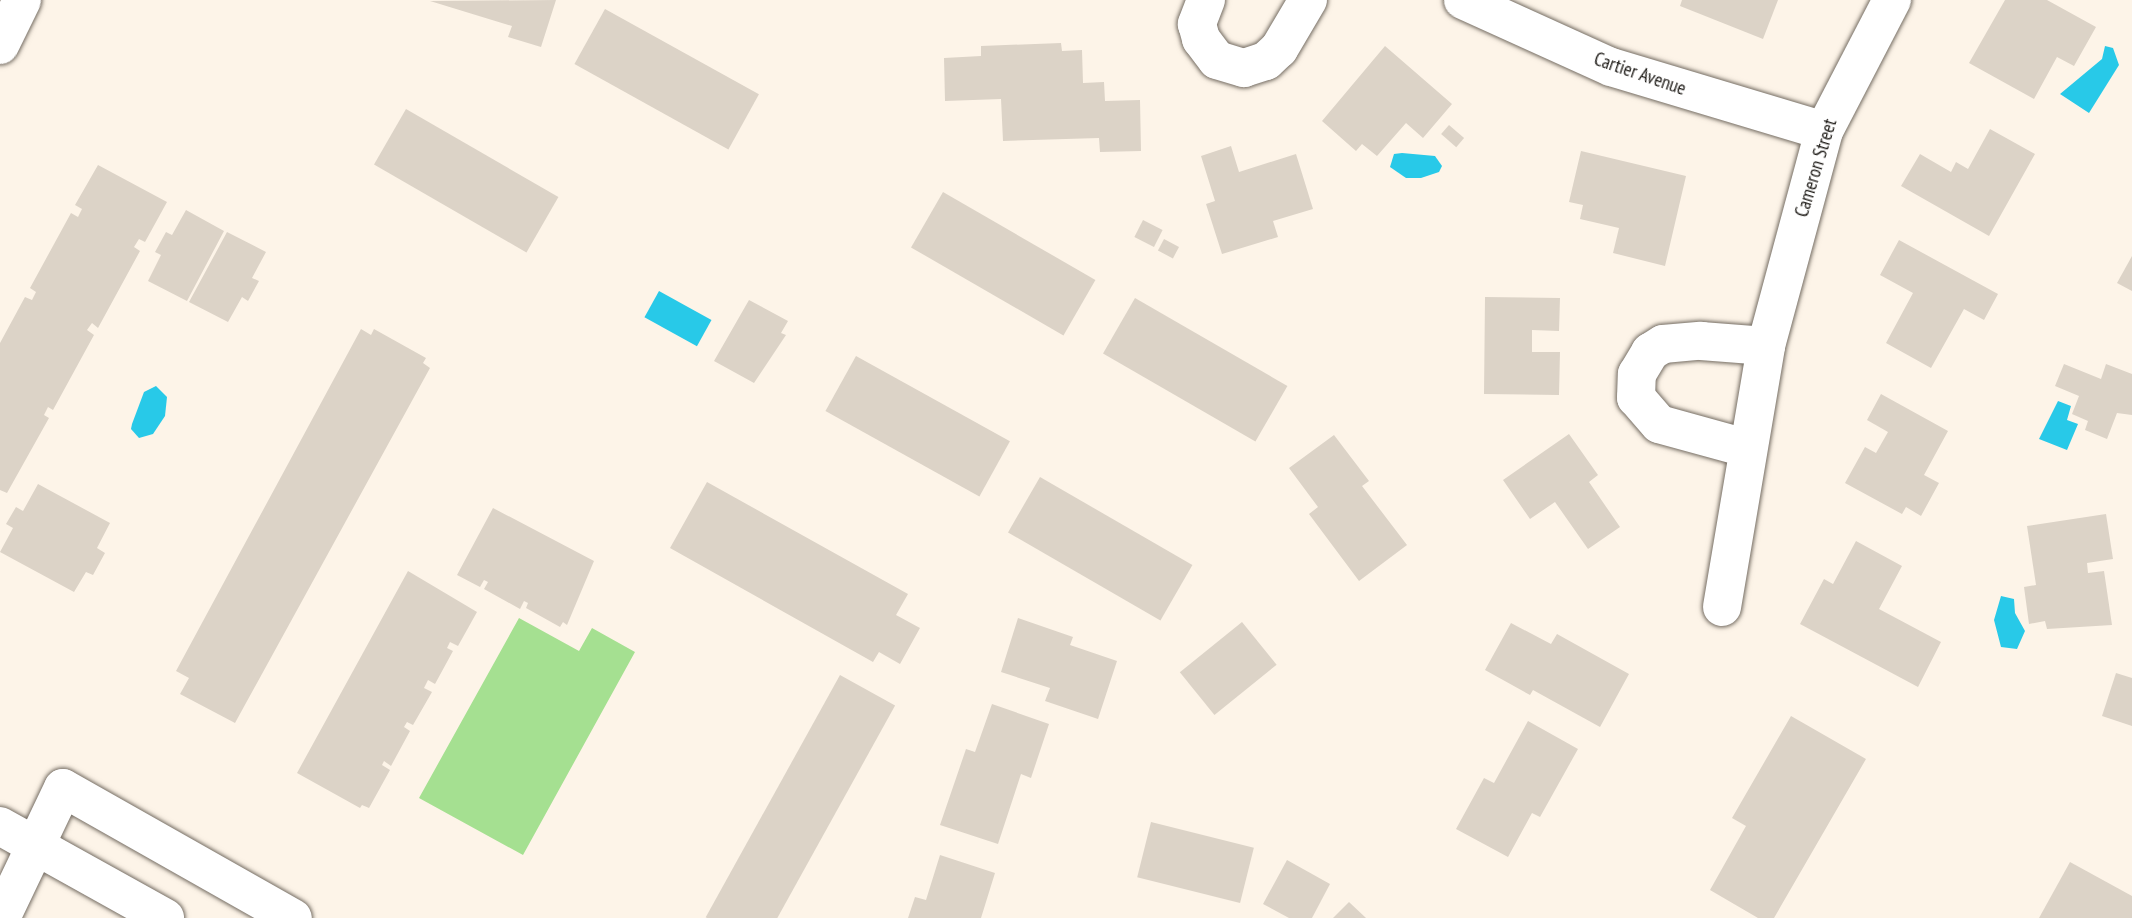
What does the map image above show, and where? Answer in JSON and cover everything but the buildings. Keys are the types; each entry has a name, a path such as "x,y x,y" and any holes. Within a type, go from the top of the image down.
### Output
{"street":[{"path":"1206,0 1196,24 1200,39 1217,60 1244,68 1266,61 1279,49 1308,0"},
{"name":"Cartier Avenue","path":"1463,0 1611,68 1824,131"},
{"name":"Cameron Street","path":"1722,607 1746,448 1766,346 1824,131 1892,0"},
{"path":"1746,448 1659,424 1636,398 1637,374 1650,352 1663,344 1701,341 1766,346"},
{"path":"2,916 33,844 63,788 293,918"},
{"path":"0,826 164,918"}],"green space":[{"path":"519,618 579,651 592,628 635,652 523,855 419,798"}],"water":[{"path":"2105,46 2113,48 2119,65 2089,113 2060,94 2102,59"},
{"path":"1394,154 1435,156 1442,166 1439,172 1421,178 1406,178 1390,167"},
{"path":"659,291 711,320 697,346 644,317"},
{"path":"156,386 167,397 165,416 153,434 139,438 131,429 132,424 144,392"},
{"path":"2058,401 2071,406 2067,420 2078,424 2067,450 2039,439"},
{"path":"2001,596 2014,599 2015,613 2025,631 2017,649 2001,647 1994,620"}]}
